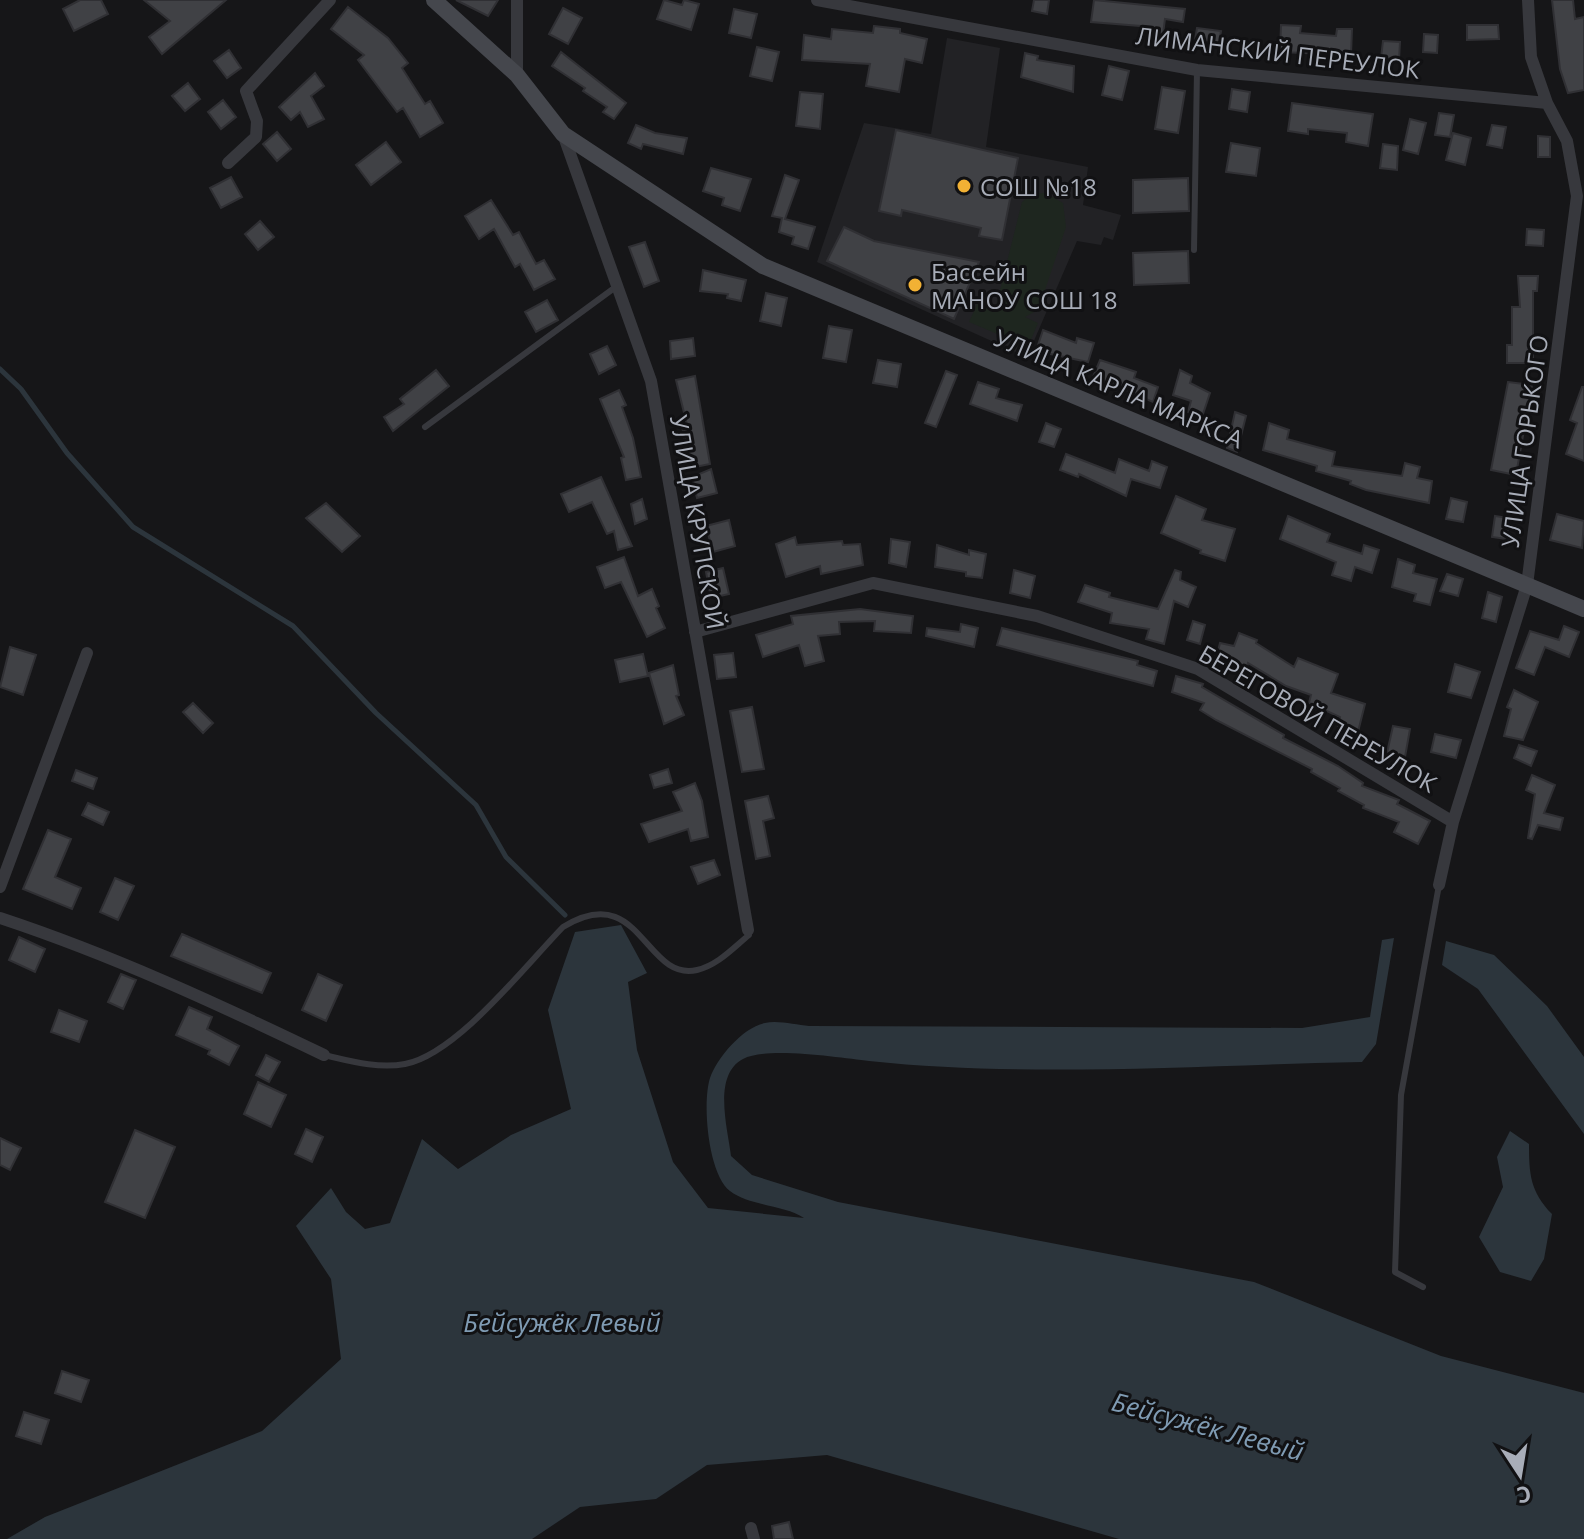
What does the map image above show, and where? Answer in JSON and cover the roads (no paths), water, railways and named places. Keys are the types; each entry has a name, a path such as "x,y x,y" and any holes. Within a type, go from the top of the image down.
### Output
{"main road":[{"name":"УЛИЦА КАРЛА МАРКСА","path":"434,0 517,75 563,134 763,266 1584,609"}],"street":[{"path":"228,163 256,137 257,121 246,91 330,0"},
{"path":"517,0 517,75"},
{"name":"ЛИМАНСКИЙ ПЕРЕУЛОК","path":"817,0 1197,70 1547,103"},
{"name":"УЛИЦА ГОРЬКОГО","path":"1439,885 1453,822 1527,585 1580,197 1567,141 1547,103 1531,57 1528,0"},
{"name":"УЛИЦА КРУПСКОЙ","path":"563,134 651,381 748,930"},
{"name":"БЕРЕГОВОЙ ПЕРЕУЛОК","path":"695,632 873,583 1037,616 1198,669 1453,822"},
{"path":"0,887 87,653"},
{"path":"0,918 103,955 324,1055"}],"lane":[{"path":"1194,250 1197,70"},
{"path":"425,427 617,286"},
{"path":"1423,1287 1395,1272 1401,1095 1439,885"},
{"path":"324,1055 375,1066 406,1064 432,1053 455,1039 563,927 576,919 612,916 627,920 652,950 674,969 695,971 716,963 749,935 748,930"}],"water":[{"name":"Бейсужёк Левый","path":"621,925 647,973 628,982 637,1050 673,1162 708,1208 804,1218 738,1196 722,1182 716,1170 707,1120 710,1078 732,1044 748,1030 776,1022 809,1026 1302,1028 1370,1017 1382,940 1394,938 1376,1044 1362,1062 1053,1070 930,1066 804,1054 754,1055 733,1067 725,1090 725,1118 731,1156 752,1175 838,1202 1254,1282 1441,1356 1584,1393 1584,1539 1119,1539 827,1455 707,1465 656,1499 580,1507 532,1539 7,1539 45,1517 262,1431 341,1359 331,1279 296,1226 331,1188 346,1212 365,1229 390,1223 422,1139 458,1169 511,1135 571,1109 548,1010 575,932"},
{"path":"1446,941 1494,955 1547,1006 1584,1057 1584,1134 1478,989 1442,965"},
{"path":"1510,1131 1529,1144 1532,1182 1539,1198 1552,1214 1544,1259 1531,1281 1500,1272 1479,1237 1503,1187 1497,1157"}],"waterway":[{"path":"0,369 21,389 67,453 133,527 293,626 376,713 476,805 506,857 565,915"}],"place":[{"name":"СОШ №18","path":"964,186"},
{"name":"Бассейн МАНОУ СОШ 18","path":"915,285"}]}
